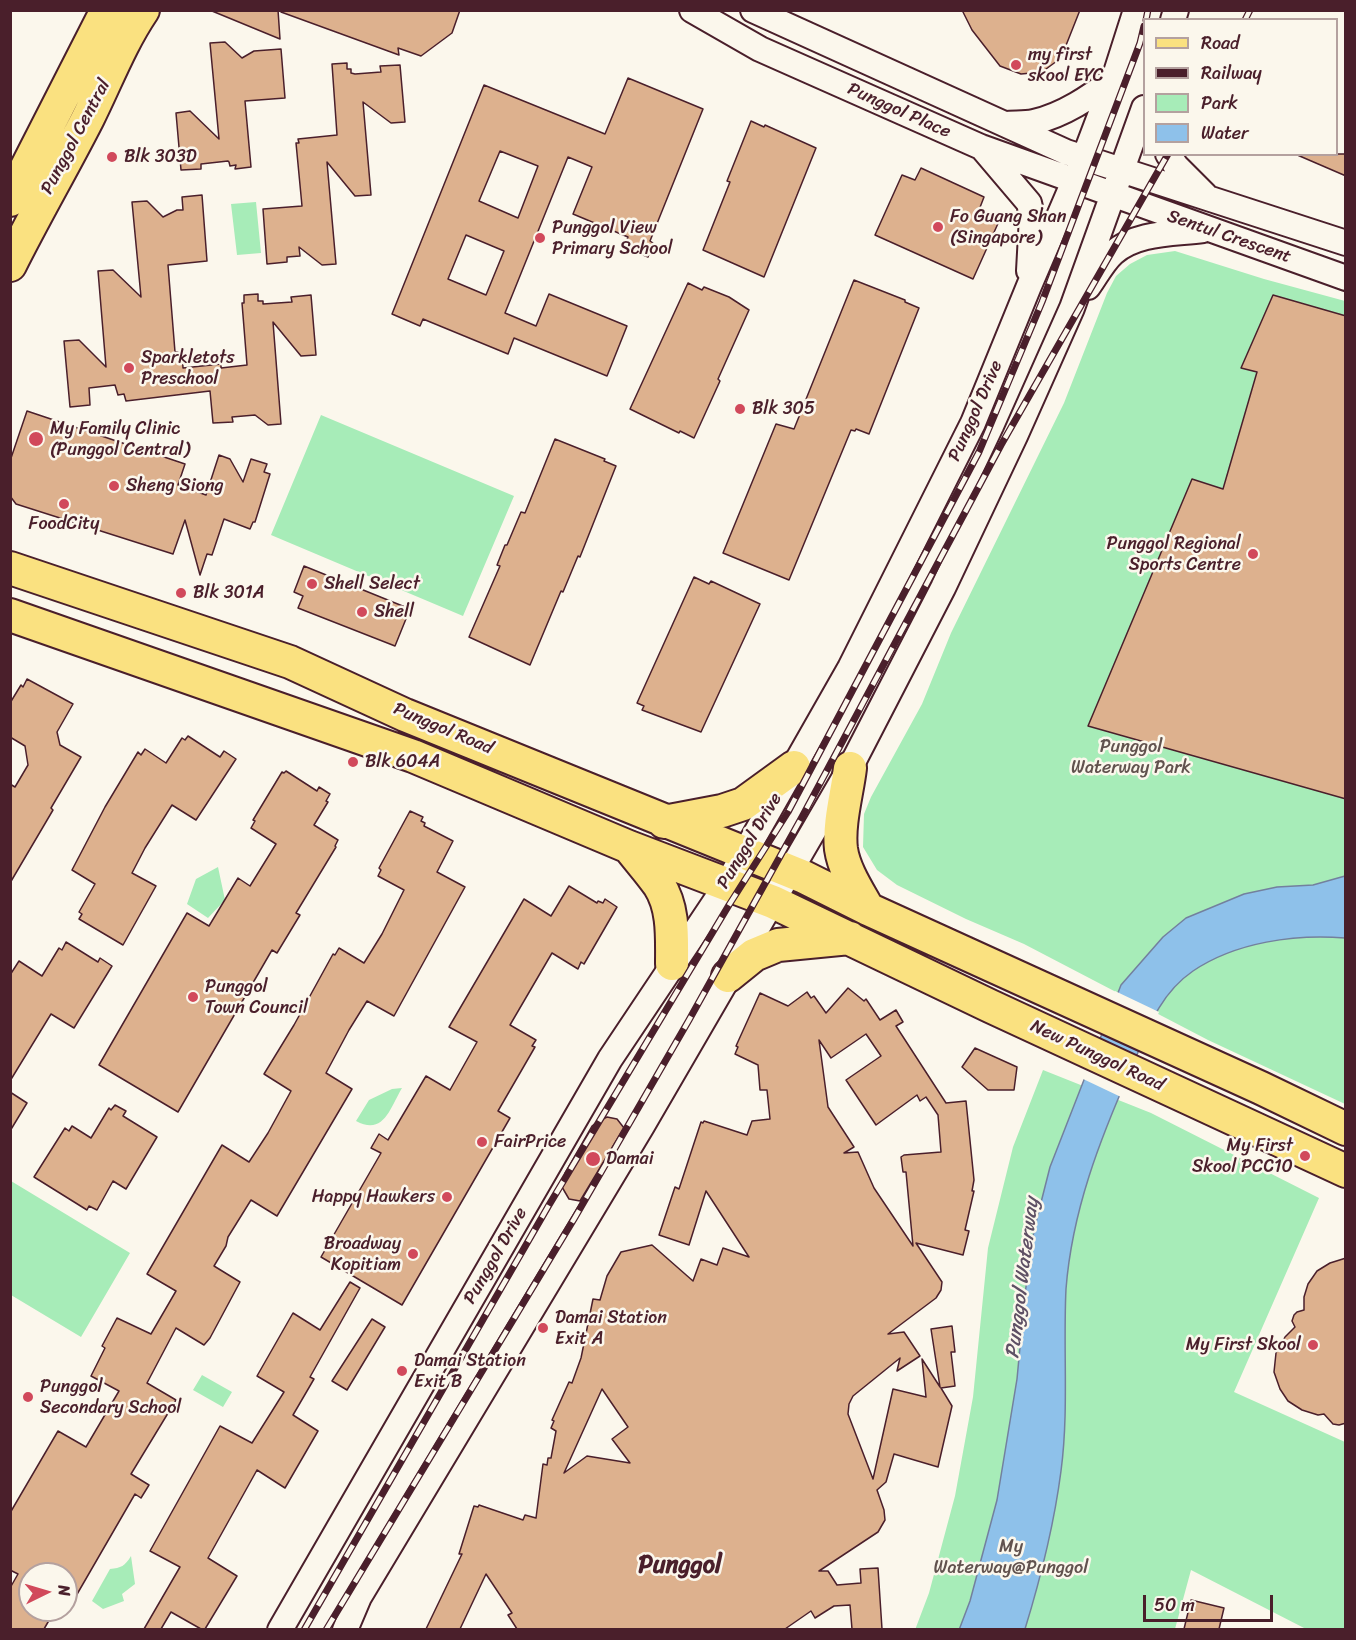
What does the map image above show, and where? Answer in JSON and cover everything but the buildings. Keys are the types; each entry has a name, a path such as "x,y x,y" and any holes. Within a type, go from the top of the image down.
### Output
{"main road":[{"name":"Punggol Central","path":"10,200 107,10"},
{"name":"Punggol Central","path":"10,266 40,204 88,118 132,26 143,10"},
{"name":"Punggol Road","path":"10,568 290,662 405,715 790,872 868,909"},
{"name":"Punggol Road","path":"10,615 412,756 629,847 773,902 850,938"},
{"path":"664,822 722,811 743,804 794,767"},
{"path":"850,768 841,837 842,850 845,864 868,909 1346,1129"},
{"path":"629,847 660,886 667,902 670,912 672,964"},
{"path":"728,976 754,955 778,945 850,938"},
{"name":"New Punggol Road","path":"850,938 990,1006 1346,1171"}],"street":[{"name":"Punggol Place","path":"692,10 760,49 981,147 1113,196"},
{"name":"Punggol Place","path":"753,10 1066,152 1122,172"},
{"name":"Punggol Drive","path":"280,1629 610,1059 727,884 850,668 973,423 1029,286 1075,182 1114,79 1136,10"},
{"path":"1003,124 1033,123 1066,110 1089,98 1114,79"},
{"path":"345,1629 359,1597 642,1126 850,768 943,588 1015,436 1072,308 1143,111"},
{"path":"981,147 1029,203 1032,216 1029,286"},
{"path":"1169,156 1176,166 1208,197"},
{"name":"Sentul Crescent","path":"1122,172 1208,197 1346,243"},
{"name":"Sentul Crescent","path":"1113,196 1346,278"},
{"path":"1072,308 1111,254 1124,245 1139,239 1209,230"}],"green space":[{"path":"256,202 261,253 237,255 231,204"},
{"name":"Punggol Waterway Park","path":"1175,251 1345,301 1345,1104 1208,1040 1024,944 897,885 877,870 863,847 864,814 871,797 922,704 951,633 1064,403 1107,293 1116,276 1130,264 1147,255"},
{"path":"321,415 514,496 463,616 271,535"},
{"path":"218,867 225,900 208,918 187,904 196,879"},
{"name":"My Waterway@Punggol","path":"1043,1070 1151,1113 1319,1198 1234,1392 1345,1442 1345,1629 1306,1629 1191,1570 1175,1629 915,1630 929,1593 955,1496 973,1397 988,1248 1013,1147"},
{"path":"402,1088 390,1111 380,1122 366,1125 356,1121 369,1100 392,1089"},
{"path":"11,1181 130,1253 81,1337 11,1295"},
{"path":"202,1375 232,1392 223,1407 193,1390"},
{"path":"131,1556 135,1584 122,1594 124,1601 103,1609 92,1601 110,1569 122,1566"}],"water":[{"path":"1345,876 1345,938 1286,939 1228,953 1193,971 1181,981 1171,991 1155,1015 1098,1149 1074,1232 1066,1289 1065,1426 1061,1471 1046,1551 1025,1629 959,1630 970,1601 997,1500 1017,1379 1034,1230 1050,1167 1121,985 1163,937 1186,918 1244,894 1277,887 1313,885"}],"pier":[{"path":"1115,991 1159,1012 1141,1052 1099,1032"},
{"path":"1097,1037 1139,1057 1121,1097 1081,1078"}],"railway":[{"path":"1146,18 1148,10"},
{"path":"1246,18 1250,10"},
{"path":"304,1630 549,1205 729,905 788,812 979,452 1042,302 1143,30"},
{"path":"326,1630 574,1219 689,1020 802,817 1001,445 1167,156"}],"place":[{"name":"my first skool EYC","path":"1016,65"},
{"name":"Blk 303D","path":"112,157"},
{"name":"Fo Guang Shan (Singapore)","path":"938,227"},
{"name":"Punggol View Primary School","path":"540,238"},
{"name":"Sparkletots Preschool","path":"129,368"},
{"name":"Blk 305","path":"740,409"},
{"name":"My Family Clinic (Punggol Central)","path":"36,439"},
{"name":"Sheng Siong","path":"114,486"},
{"name":"FoodCity","path":"64,504"},
{"name":"Punggol Regional Sports Centre","path":"1253,554"},
{"name":"Shell Select","path":"312,584"},
{"name":"Blk 301A","path":"181,593"},
{"name":"Shell","path":"362,612"},
{"name":"Blk 604A","path":"353,762"},
{"name":"Punggol Town Council","path":"193,997"},
{"name":"FairPrice","path":"482,1142"},
{"name":"My First Skool PCC10","path":"1305,1156"},
{"name":"Damai","path":"593,1159"},
{"name":"Happy Hawkers","path":"447,1197"},
{"name":"Broadway Kopitiam","path":"413,1254"},
{"name":"Damai Station Exit A","path":"543,1328"},
{"name":"My First Skool","path":"1313,1345"},
{"name":"Damai Station Exit B","path":"402,1371"},
{"name":"Punggol Secondary School","path":"28,1397"}],"district":[{"name":"Punggol","path":"680,1566"}],"water label":[{"name":"Punggol Waterway","path":"1023,1278"}]}
